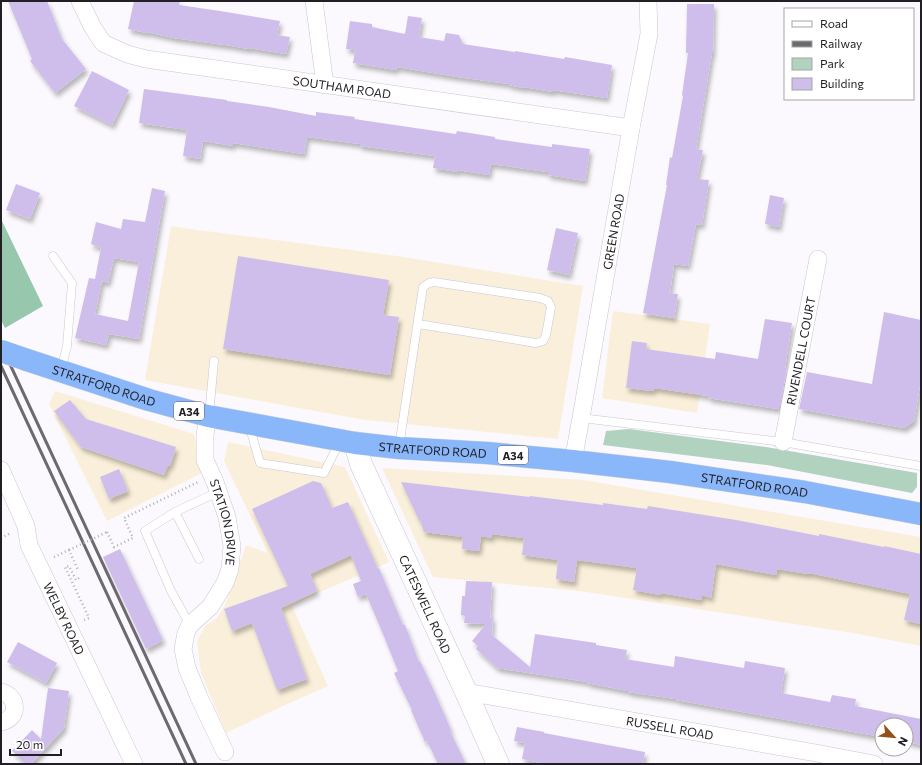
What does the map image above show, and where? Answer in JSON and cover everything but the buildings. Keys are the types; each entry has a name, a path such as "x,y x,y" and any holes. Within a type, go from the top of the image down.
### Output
{"highway":[{"name":"STRATFORD ROAD","path":"1,351 149,400 208,416 249,424 347,441 399,448 487,453 670,472 805,492 921,514"}],"street":[{"name":"SOUTHAM ROAD","path":"80,1 93,28 103,43 127,54 146,59 631,128"},
{"path":"314,1 325,85"},
{"name":"GREEN ROAD","path":"572,461 581,418 631,128 649,34 648,1"},
{"name":"RIVENDELL COURT","path":"783,442 818,259"},
{"name":"STATION DRIVE","path":"190,625 210,607 225,583 230,569 232,546 227,516 205,460 205,435 208,416"},
{"name":"CATESWELL ROAD","path":"347,441 361,464 498,764"},
{"name":"WELBY ROAD","path":"1,470 26,526 29,546 134,764"},
{"path":"190,625 186,633 183,649 187,668 224,752"},
{"path":"1,692 12,698 15,708 14,713 8,720 1,722"},
{"name":"RUSSELL ROAD","path":"466,692 808,751 874,764"}],"lane":[{"path":"53,256 72,283 67,346 61,371"},
{"path":"399,448 423,287 434,282 540,298 548,301 551,307 546,335 543,341 536,343 418,324"},
{"path":"208,416 214,361"},
{"path":"581,418 783,442 921,466"},
{"path":"249,424 260,463 324,473 347,441"},
{"path":"190,625 171,591 145,531 176,512 218,492"},
{"path":"176,512 199,559"}],"path":[{"path":"49,559 107,532 114,547"},
{"path":"69,550 78,570"},
{"path":"79,578 76,580 69,566 65,567 88,618 83,620"}],"shaded area":[{"path":"171,226 397,256 583,286 558,439 365,420 145,380"},
{"path":"613,311 710,324 697,413 602,398"},
{"path":"55,391 194,434 202,473 107,521 49,404"},
{"path":"228,442 345,467 389,562 292,606 328,686 226,733 201,673 197,641 205,626 217,618 225,605 246,545 268,553 224,461"},
{"path":"382,468 583,480 921,537 921,646 853,633 580,591 433,577"}],"green space":[{"path":"1,219 43,306 5,328 1,320"},
{"path":"629,429 766,447 917,473 917,487 912,493 767,465 603,445 606,431"}],"railway":[{"path":"1,345 196,764"},
{"path":"1,366 186,764"}]}
